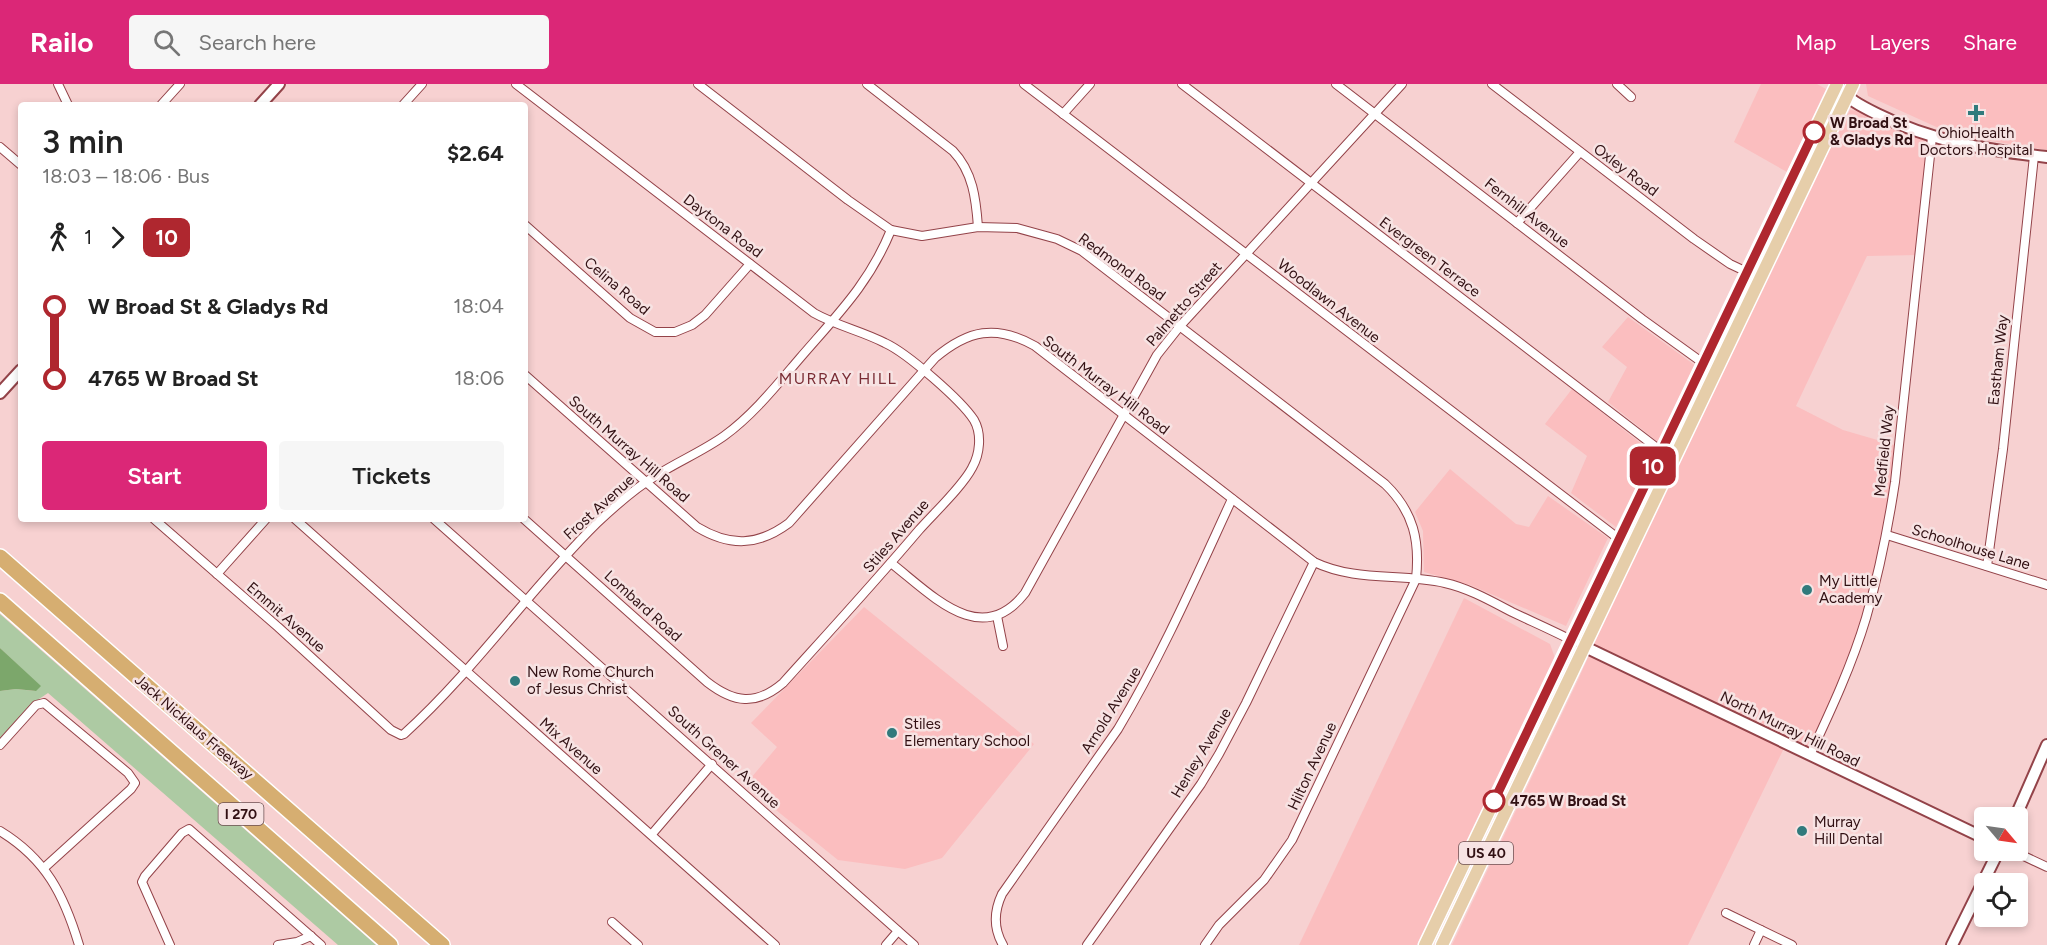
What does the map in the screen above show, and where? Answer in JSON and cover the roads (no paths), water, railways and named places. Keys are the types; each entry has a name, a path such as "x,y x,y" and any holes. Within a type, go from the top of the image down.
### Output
{"highway":[{"name":"Jack Nicklaus Freeway","path":"0,557 442,945"},
{"name":"I 270","path":"0,601 390,945"}],"main road":[{"name":"US 40","path":"1425,945 1835,84"},
{"name":"US 40","path":"1442,945 1853,84"},
{"path":"1755,288 1753,278 1789,196 1791,178"},
{"path":"1668,469 1668,454 1701,384 1704,374 1703,363"},
{"path":"1463,900 1461,889 1479,848 1483,833 1482,825"},
{"path":"1432,945 1449,912 1450,891"}],"street":[{"path":"58,84 67,102"},
{"path":"164,102 180,84"},
{"path":"263,102 279,84"},
{"path":"406,102 422,84"},
{"name":"Daytona Road","path":"516,84 814,313 831,323 888,344 924,372"},
{"name":"Redmond Road","path":"698,84 848,200 891,230 922,236 978,227 1026,230 1069,244 1101,264 1392,491 1406,510 1413,528 1418,552 1416,579"},
{"path":"867,84 963,161 969,173 976,200 978,227"},
{"name":"Woodlawn Avenue","path":"1024,84 1619,539"},
{"path":"1063,114 1090,84"},
{"name":"Evergreen Terrace","path":"1182,84 1661,451"},
{"name":"Fernhill Avenue","path":"1336,84 1703,363"},
{"name":"Palmetto Street","path":"997,616 1010,610 1025,593 1150,365 1180,326 1402,84"},
{"name":"Oxley Road","path":"1492,84 1694,239 1730,264 1746,272"},
{"path":"1617,84 1631,97"},
{"path":"1835,84 1846,98 1893,122 1932,137 1984,149 2047,157"},
{"name":"Medfield Way","path":"1810,755 1856,647 1866,618 1887,535 1896,473 1932,137"},
{"path":"0,147 18,162"},
{"path":"1517,223 1580,152"},
{"name":"Eastham Way","path":"1987,566 2034,156"},
{"name":"Celina Road","path":"528,228 630,318 655,332 675,332 692,325 705,315 750,264"},
{"name":"Frost Avenue","path":"401,735 466,671 566,556 615,506 646,482 721,438 736,427 766,397 831,323 869,275 891,230"},
{"name":"South Murray Hill Road","path":"528,378 697,527 721,539 742,542 767,536 789,523 943,352 965,337 983,333 1001,333 1035,346 1314,561 1350,574 1443,582 1462,588 1583,646"},
{"name":"Stiles Avenue","path":"751,699 765,695 783,683 972,468 979,447 978,428 961,405 924,372"},
{"path":"0,393 18,373"},
{"name":"Arnold Avenue","path":"1003,945 998,937 996,923 996,908 1002,894 1118,729 1151,672 1232,499"},
{"name":"Emmit Avenue","path":"157,522 391,730 401,735"},
{"path":"217,574 263,522"},
{"name":"Mix Avenue","path":"298,522 776,945"},
{"name":"South Grener Avenue","path":"438,522 914,945"},
{"name":"Lombard Road","path":"527,522 707,682 732,697 751,699"},
{"name":"Schoolhouse Lane","path":"1887,535 2047,585"},
{"name":"Henley Avenue","path":"1088,945 1201,784 1219,754 1246,704 1314,561"},
{"path":"891,562 942,603 961,614 983,618 997,616 1004,646"},
{"name":"Hilton Avenue","path":"1205,945 1219,925 1264,880 1288,848 1416,579"},
{"name":"North Murray Hill Road","path":"1583,646 1974,833"},
{"path":"0,745 36,705 47,704 128,773 135,783 44,868"},
{"path":"2020,807 2047,745"},
{"path":"652,834 712,764"},
{"path":"170,945 142,882 182,833 189,829 321,945"},
{"path":"0,831 26,849 44,868 61,895 79,945"},
{"path":"2028,858 2047,867"},
{"path":"1954,944 1994,861"},
{"path":"1726,913 1792,945"},
{"path":"612,922 638,945"},
{"path":"1754,945 1761,930"},
{"path":"886,945 898,931"},
{"path":"278,945 297,942 311,936"}],"place":[{"name":"OhioHealth Doctors Hospital","path":"1976,113"},
{"name":"W Broad St & Gladys Rd","path":"1814,132"},
{"name":"My Little Academy","path":"1807,590"},
{"name":"New Rome Church of Jesus Christ","path":"515,681"},
{"name":"Stiles Elementary School","path":"892,733"},
{"name":"4765 W Broad St","path":"1494,801"},
{"name":"Murray Hill Dental","path":"1802,831"}],"district":[{"name":"MURRAY HILL","path":"838,378"}]}
